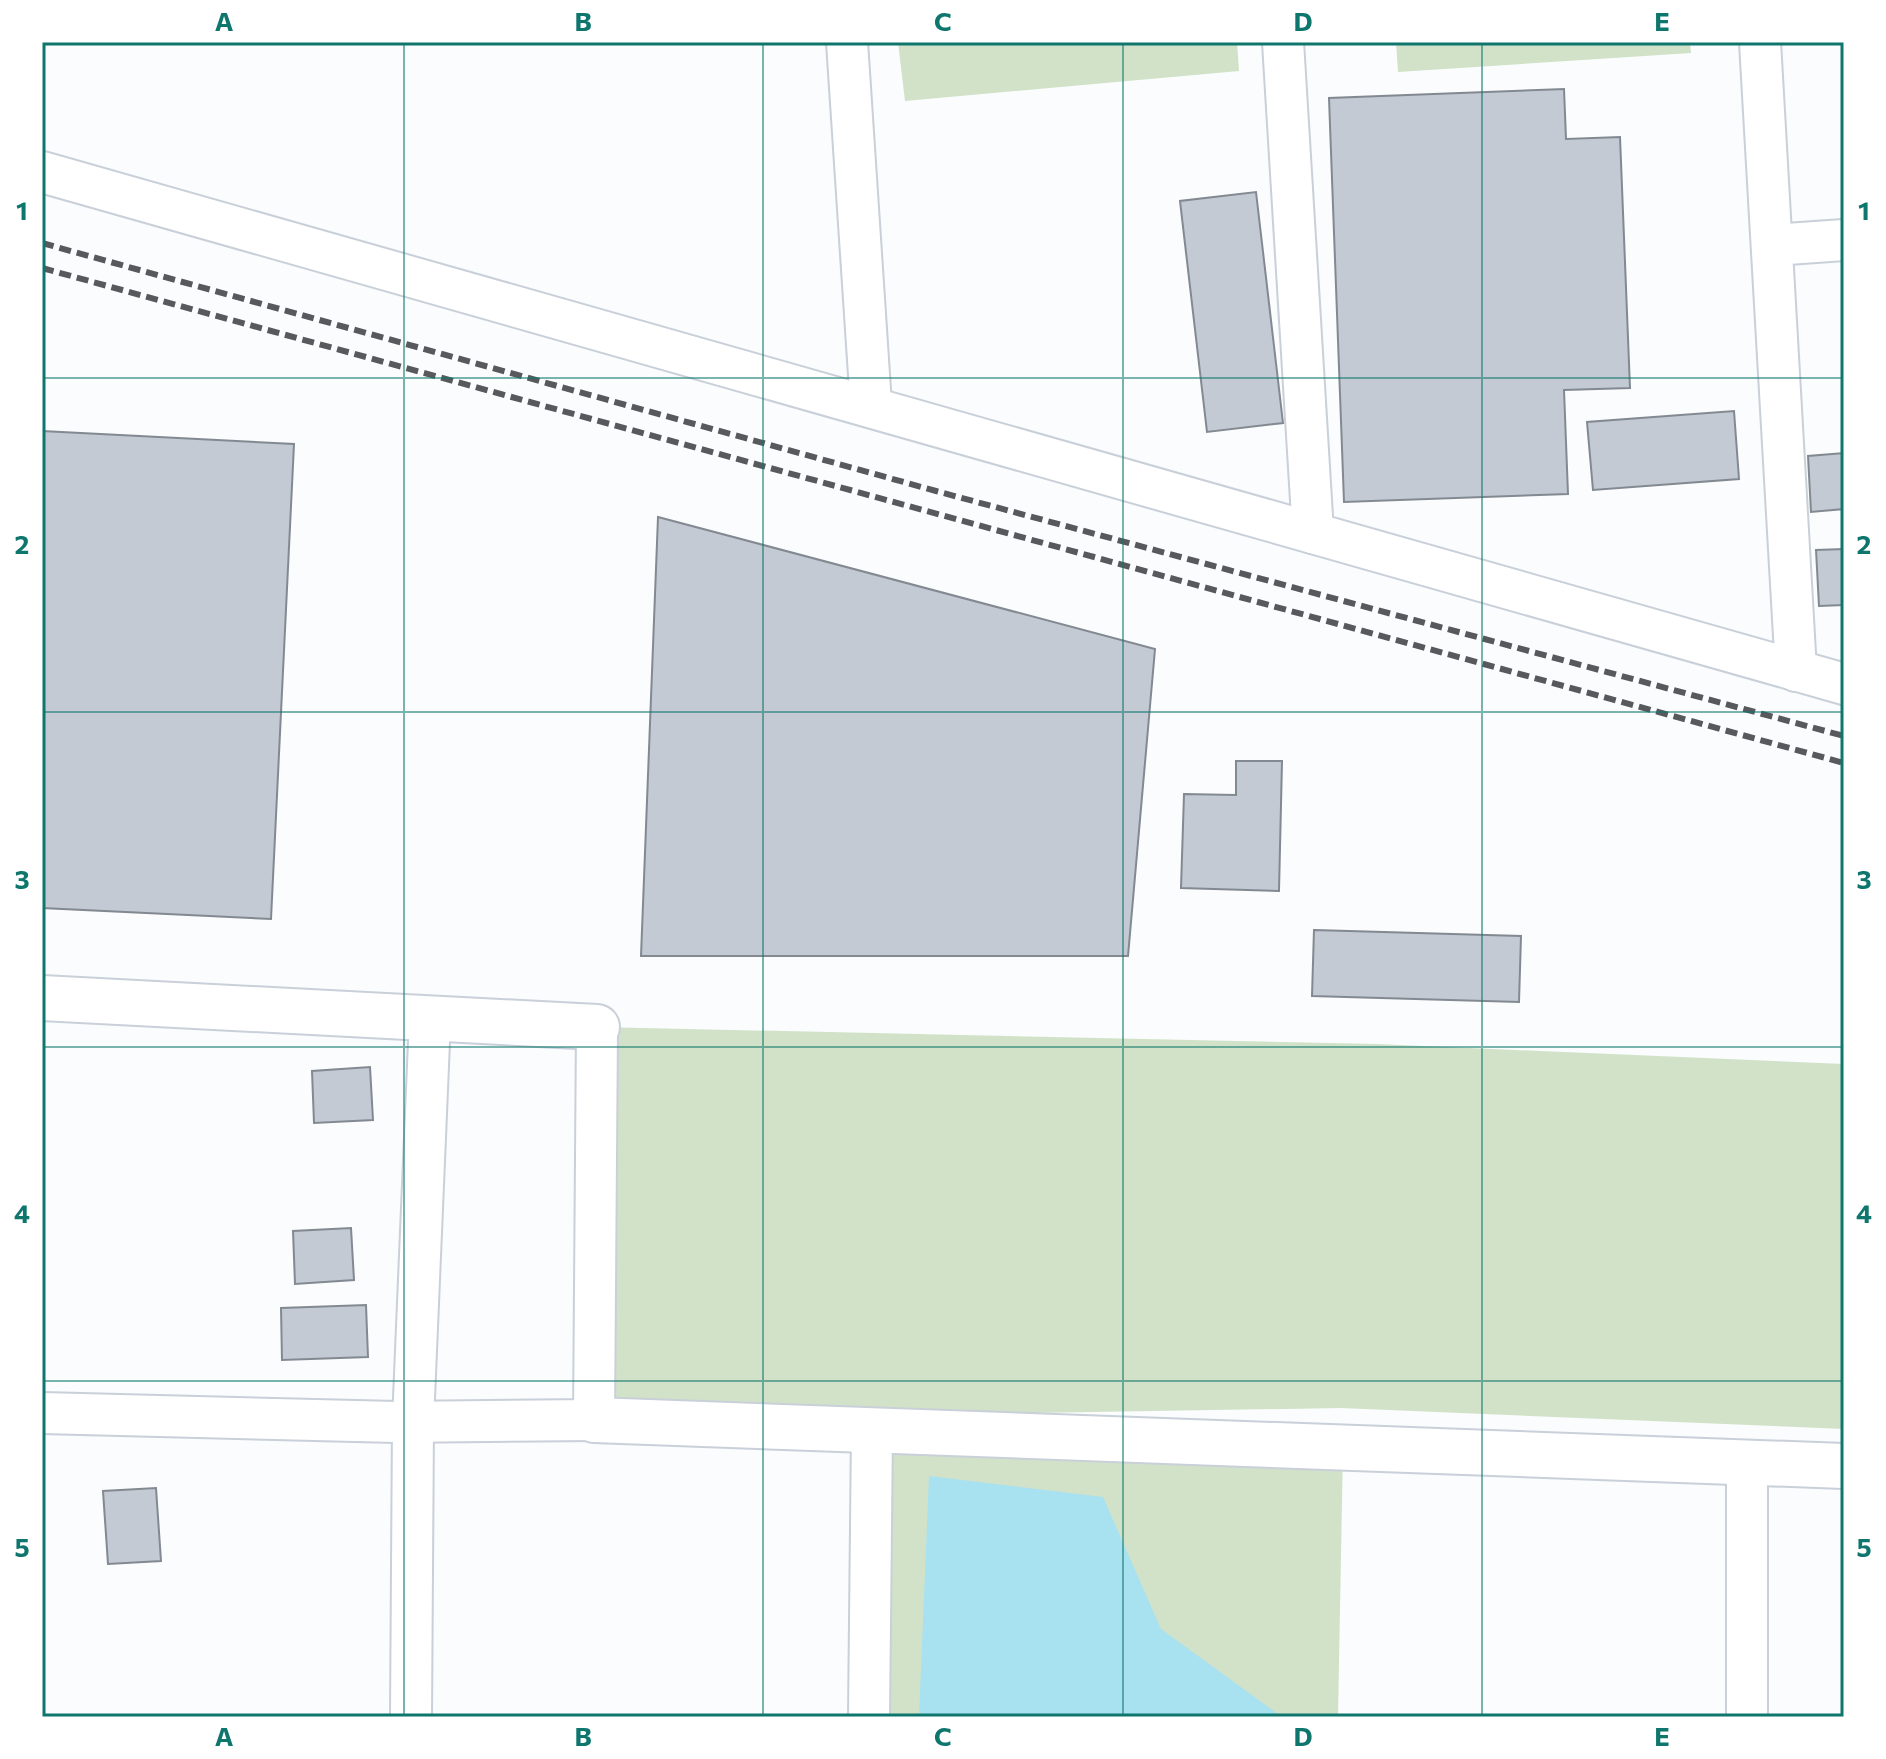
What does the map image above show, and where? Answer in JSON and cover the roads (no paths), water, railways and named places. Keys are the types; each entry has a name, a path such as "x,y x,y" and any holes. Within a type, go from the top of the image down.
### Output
{"street":[{"path":"847,42 871,405"},
{"path":"1283,42 1313,533"},
{"path":"1760,42 1796,671"},
{"path":"42,172 871,405 1844,684"},
{"path":"1772,245 1844,240"},
{"path":"42,998 597,1027 594,1420"},
{"path":"411,1717 413,1422 430,1018"},
{"path":"42,1413 413,1422 594,1420 1844,1466"},
{"path":"869,1717 872,1431"},
{"path":"1747,1463 1747,1717"}],"water":[{"path":"929,1476 1103,1497 1161,1629 1278,1717 919,1717"}],"railway":[{"path":"42,243 936,491 1844,736"},
{"path":"42,268 1844,763"}]}
